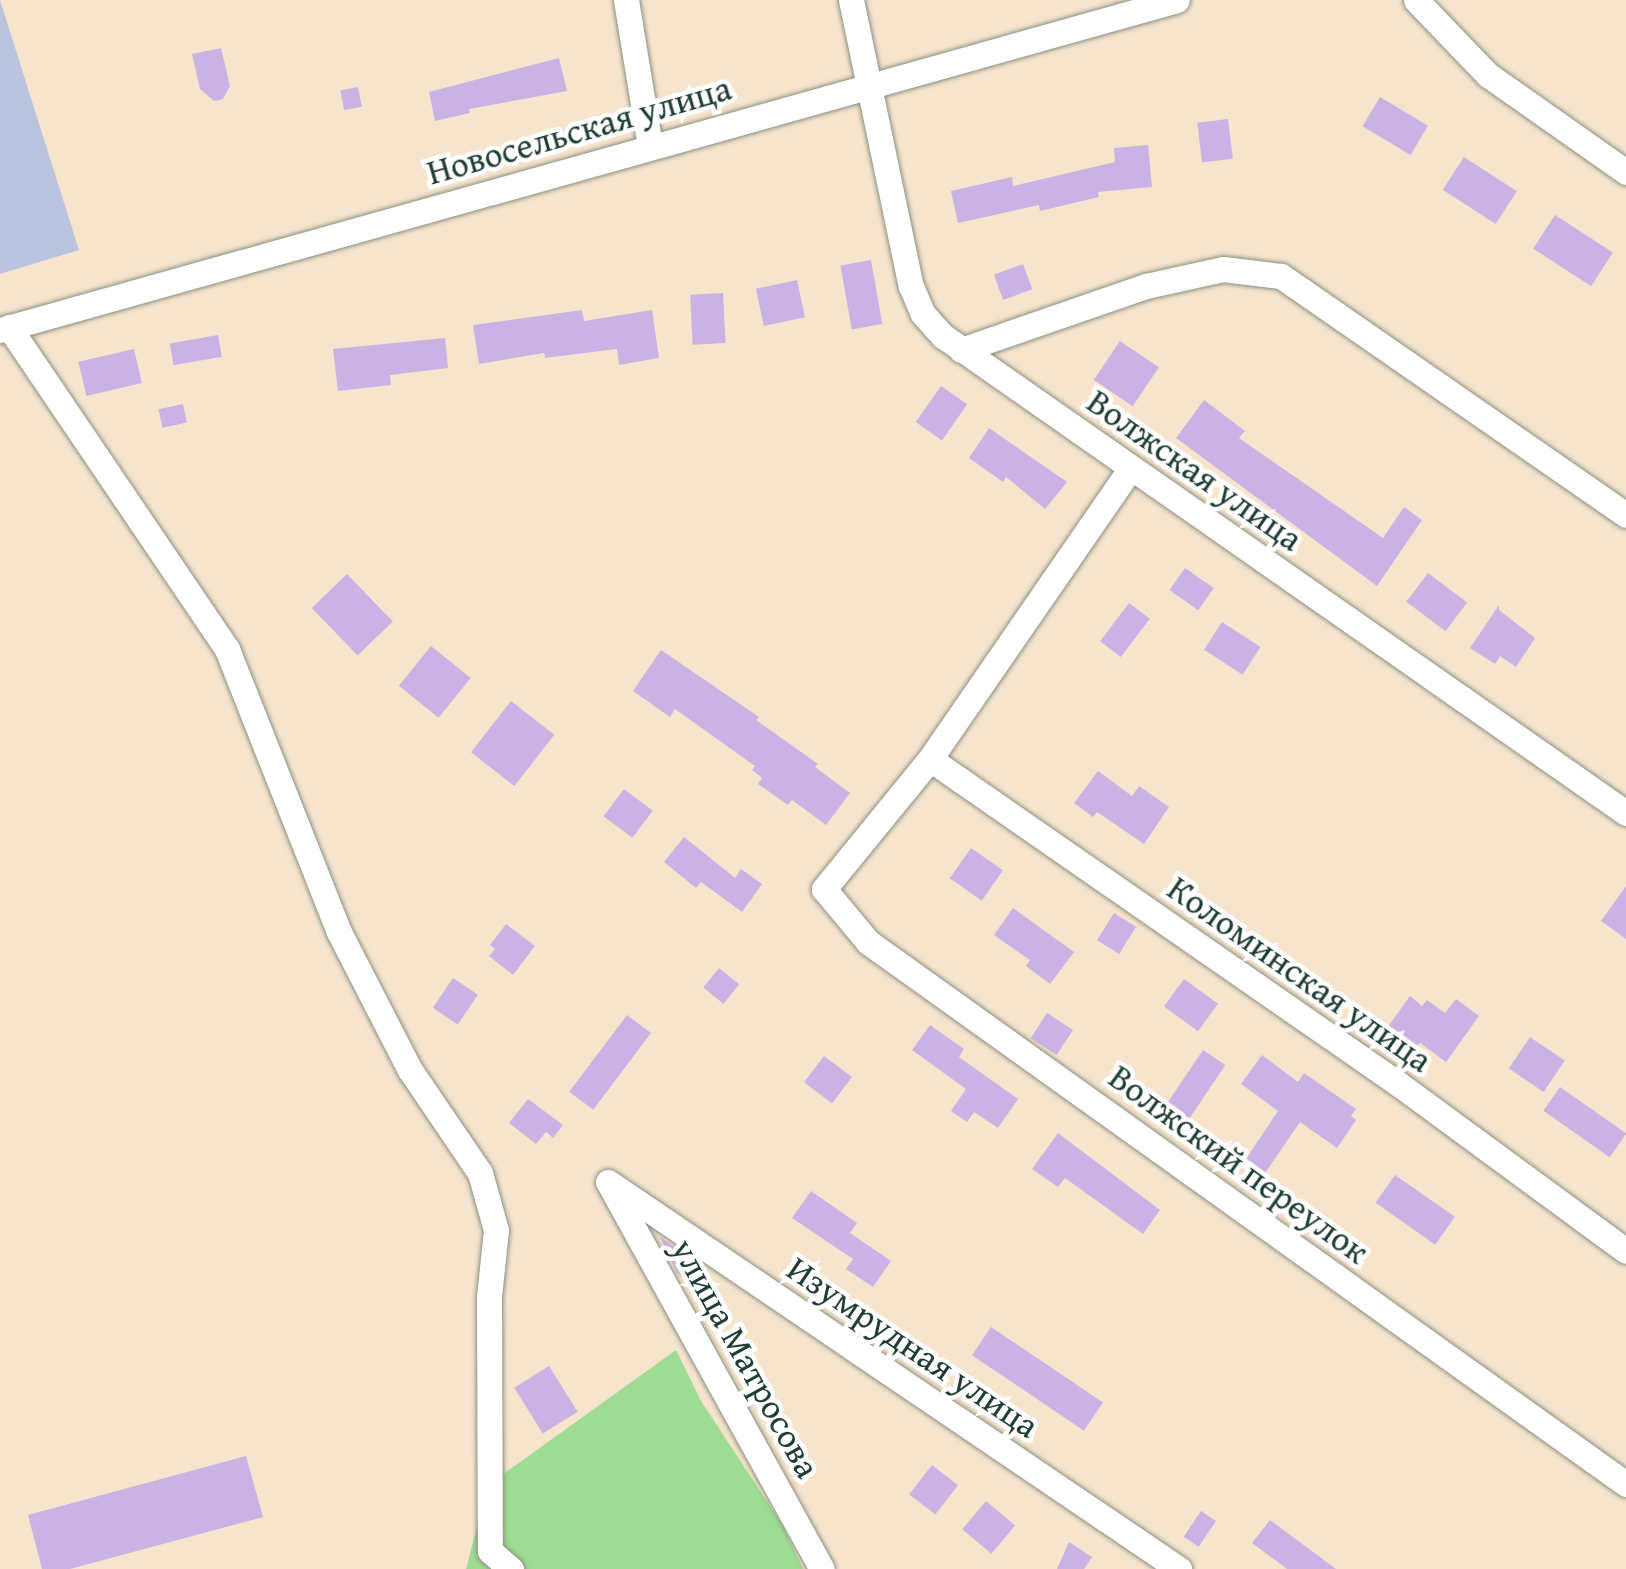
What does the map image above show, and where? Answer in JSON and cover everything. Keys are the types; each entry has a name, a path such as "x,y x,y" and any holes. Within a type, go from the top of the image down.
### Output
{"street":[{"path":"626,0 650,146"},
{"name":"Волжская улица","path":"851,0 911,286 923,314 961,350 1626,813"},
{"name":"Новосельская улица","path":"5,328 1177,0"},
{"path":"1416,0 1488,75 1626,172"},
{"path":"961,350 1146,286 1223,269 1282,276 1626,515"},
{"path":"5,328 228,649 339,932 410,1070 480,1173 496,1230 490,1297 487,1560 511,1569"},
{"path":"930,759 1130,469"},
{"name":"Волжский переулок","path":"930,759 824,889 868,942 1626,1484"},
{"name":"Коломинская улица","path":"930,759 1400,1086 1626,1252"},
{"name":"улица Матросова","path":"608,1182 822,1569"},
{"name":"Изумрудная улица","path":"608,1182 1179,1569"}],"shaded area":[{"path":"0,0 79,250 0,274"}],"green space":[{"path":"676,1350 701,1401 783,1526 803,1569 466,1569 488,1485"}],"building":[{"path":"221,48 230,86 223,99 214,101 200,89 192,54"},
{"path":"559,58 567,91 469,109 470,113 435,121 429,92"},
{"path":"358,87 362,107 344,110 340,90"},
{"path":"1380,97 1428,126 1410,155 1362,126"},
{"path":"1228,119 1233,159 1202,162 1197,123"},
{"path":"1148,145 1152,187 1098,192 1099,197 1040,211 1039,205 958,223 951,191 1012,177 1013,186 1115,162 1114,148"},
{"path":"1464,157 1517,191 1496,224 1443,190"},
{"path":"1555,215 1613,253 1591,286 1533,249"},
{"path":"871,260 882,324 852,329 840,265"},
{"path":"1023,264 1032,289 1003,300 994,275"},
{"path":"797,280 805,317 764,326 756,289"},
{"path":"723,293 726,343 693,345 690,295"},
{"path":"582,310 584,321 652,310 659,358 619,365 617,349 545,358 544,353 479,364 473,325"},
{"path":"218,335 222,357 174,365 170,344"},
{"path":"445,338 448,368 390,375 391,385 338,391 333,349"},
{"path":"1120,341 1159,367 1133,406 1094,380"},
{"path":"134,349 142,383 86,396 78,362"},
{"path":"941,386 967,404 942,440 916,422"},
{"path":"1204,400 1245,431 1239,438 1383,538 1404,507 1422,520 1377,586 1176,438"},
{"path":"183,404 187,423 162,428 159,409"},
{"path":"989,428 1067,482 1045,509 1006,477 1003,482 969,458"},
{"path":"1185,568 1214,588 1198,610 1170,590"},
{"path":"1428,573 1467,602 1445,631 1406,602"},
{"path":"347,574 393,621 358,656 312,608"},
{"path":"1129,603 1150,619 1121,657 1100,641"},
{"path":"1499,605 1499,610 1535,638 1516,667 1500,656 1495,664 1470,648"},
{"path":"1222,622 1261,647 1243,675 1204,650"},
{"path":"431,646 471,678 439,718 399,686"},
{"path":"661,650 759,717 756,720 818,764 815,767 850,793 826,825 792,800 788,805 758,784 762,778 752,770 755,766 675,709 670,717 633,691"},
{"path":"511,701 554,735 514,786 471,752"},
{"path":"1098,771 1132,796 1139,786 1169,807 1144,844 1097,812 1093,817 1074,803"},
{"path":"624,789 653,811 632,838 604,816"},
{"path":"684,837 735,878 741,869 762,884 742,912 701,882 696,888 664,862"},
{"path":"971,848 1003,870 982,901 950,878"},
{"path":"1626,886 1626,939 1601,921"},
{"path":"1013,908 1074,952 1050,984 1026,966 1030,960 994,935"},
{"path":"1114,913 1136,927 1119,954 1097,940"},
{"path":"506,924 535,946 513,975 489,956 495,949 490,945"},
{"path":"719,968 739,984 723,1004 703,987"},
{"path":"453,978 478,995 458,1025 433,1008"},
{"path":"1184,979 1218,1004 1198,1031 1164,1007"},
{"path":"1410,996 1422,1006 1427,1000 1445,1013 1456,999 1479,1016 1446,1062 1420,1043 1415,1048 1387,1028"},
{"path":"1047,1013 1073,1030 1057,1055 1031,1038"},
{"path":"627,1015 651,1033 593,1110 569,1092"},
{"path":"930,1025 964,1049 959,1057 1018,1099 998,1128 974,1112 967,1122 951,1111 966,1089 912,1050"},
{"path":"1530,1037 1565,1060 1544,1092 1509,1069"},
{"path":"1203,1050 1225,1065 1178,1135 1156,1120"},
{"path":"1262,1055 1298,1082 1304,1073 1356,1109 1351,1116 1356,1120 1337,1148 1300,1122 1265,1173 1246,1159 1278,1111 1241,1084"},
{"path":"824,1056 852,1077 832,1103 804,1082"},
{"path":"1560,1087 1626,1133 1610,1157 1543,1111"},
{"path":"528,1099 563,1125 553,1138 546,1132 536,1144 509,1123"},
{"path":"1058,1133 1160,1210 1143,1234 1065,1178 1058,1187 1032,1169"},
{"path":"1395,1175 1455,1217 1435,1245 1375,1203"},
{"path":"811,1191 857,1223 850,1233 891,1261 873,1287 846,1269 853,1259 792,1218"},
{"path":"660,1237 697,1262 685,1279 677,1273"},
{"path":"991,1327 1103,1402 1084,1431 972,1355"},
{"path":"549,1366 578,1412 543,1434 514,1388"},
{"path":"246,1456 263,1517 70,1569 42,1569 28,1515"},
{"path":"932,1465 958,1485 935,1514 909,1494"},
{"path":"986,1501 1015,1525 991,1554 962,1529"},
{"path":"1201,1511 1216,1521 1199,1547 1184,1537"},
{"path":"1270,1520 1336,1569 1287,1569 1252,1543"},
{"path":"1069,1542 1092,1557 1084,1569 1057,1569"}]}
